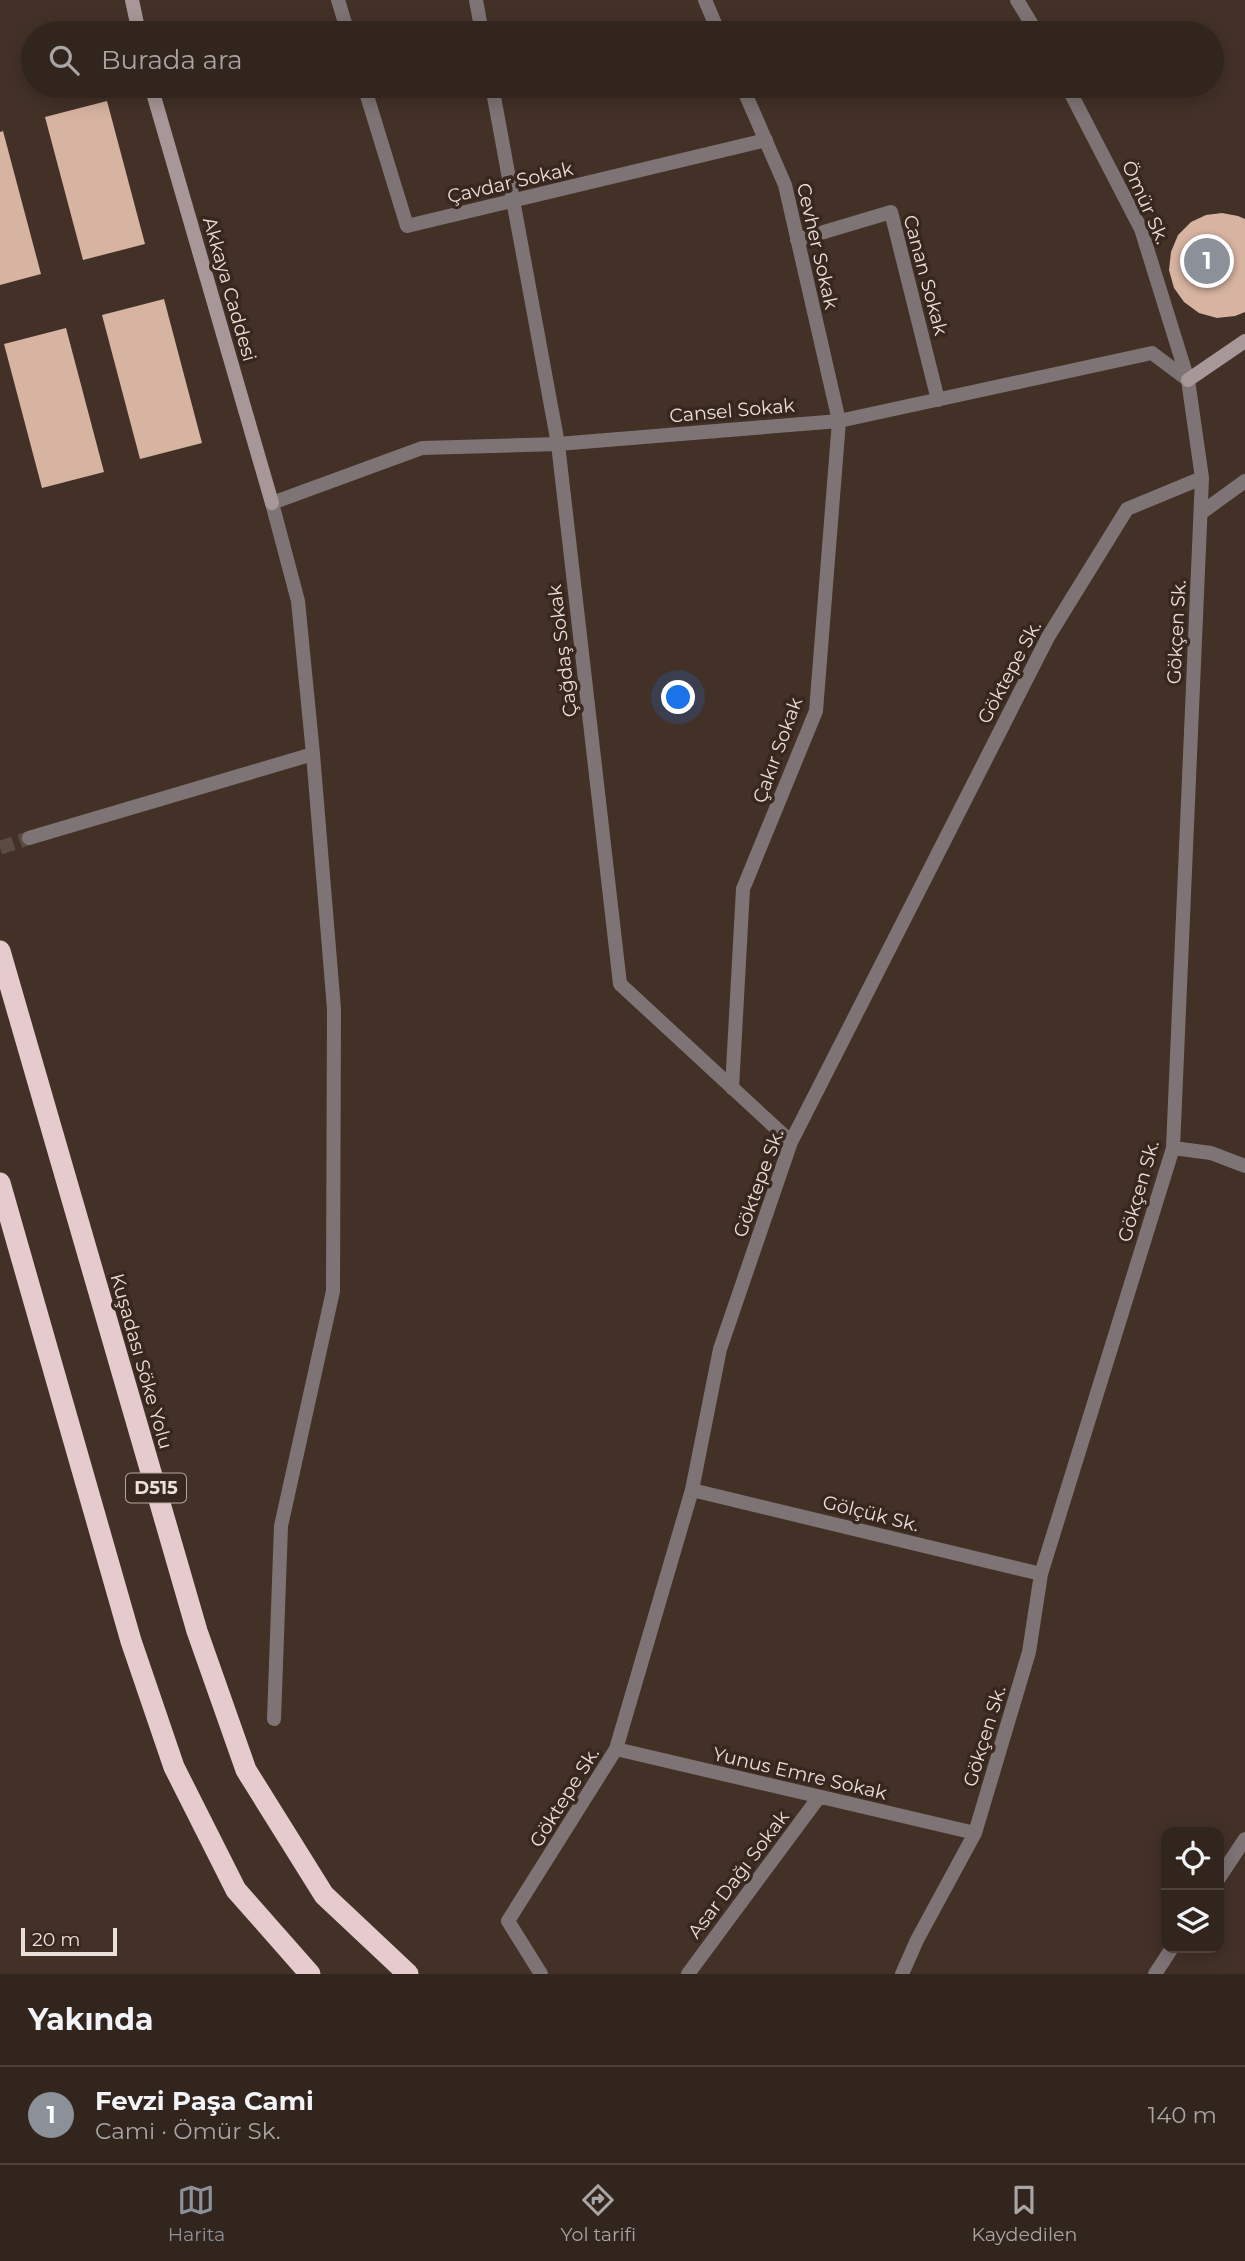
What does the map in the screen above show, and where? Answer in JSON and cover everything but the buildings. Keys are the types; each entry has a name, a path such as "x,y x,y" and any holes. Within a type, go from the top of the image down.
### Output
{"highway":[{"name":"Kuşadası Söke Yolu","path":"0,951 197,1631 246,1770 324,1895 408,1974"},
{"path":"0,1183 131,1641 174,1767 236,1891 310,1974"}],"street":[{"path":"132,0 136,21"},
{"path":"338,0 344,21"},
{"path":"476,0 480,21"},
{"path":"705,0 714,21"},
{"path":"1017,0 1030,21"},
{"name":"Akkaya Caddesi","path":"154,98 272,503"},
{"name":"Çavdar Sokak","path":"368,98 407,226 765,140"},
{"name":"Çağdaş Sokak","path":"494,98 558,444 620,984 791,1142"},
{"name":"Cevher Sokak","path":"747,98 785,185 839,421"},
{"name":"Ömür Sk.","path":"1073,98 1141,229 1188,380"},
{"name":"Canan Sokak","path":"797,240 891,212 938,400"},
{"path":"1188,380 1245,341"},
{"name":"Cansel Sokak","path":"272,503 422,448 558,444 839,421 1152,353 1188,380"},
{"name":"Gökçen Sk.","path":"902,1974 917,1940 975,1833 1029,1652 1041,1574 1173,1148 1202,478 1188,380"},
{"name":"Çakır Sokak","path":"732,1088 743,889 816,711 839,421"},
{"name":"Göktepe Sk.","path":"541,1974 508,1921 616,1749 692,1490 720,1349 791,1142 1048,637 1127,509 1202,478"},
{"path":"1201,513 1245,481"},
{"path":"272,503 298,601 334,1009 333,1291 281,1526 274,1719"},
{"path":"29,838 313,754"},
{"path":"1173,1148 1212,1153 1245,1166"},
{"name":"Gölçük Sk.","path":"692,1490 1041,1574"},
{"name":"Yunus Emre Sokak","path":"616,1749 975,1833"},
{"name":"Asar Dağı Sokak","path":"688,1974 819,1797"},
{"path":"1224,1870 1245,1839"},
{"path":"1155,1974 1169,1953"}],"tunnel":[{"path":"0,848 29,838"}],"place":[{"name":"Fevzi Paşa Cami","path":"1207,261"}]}
